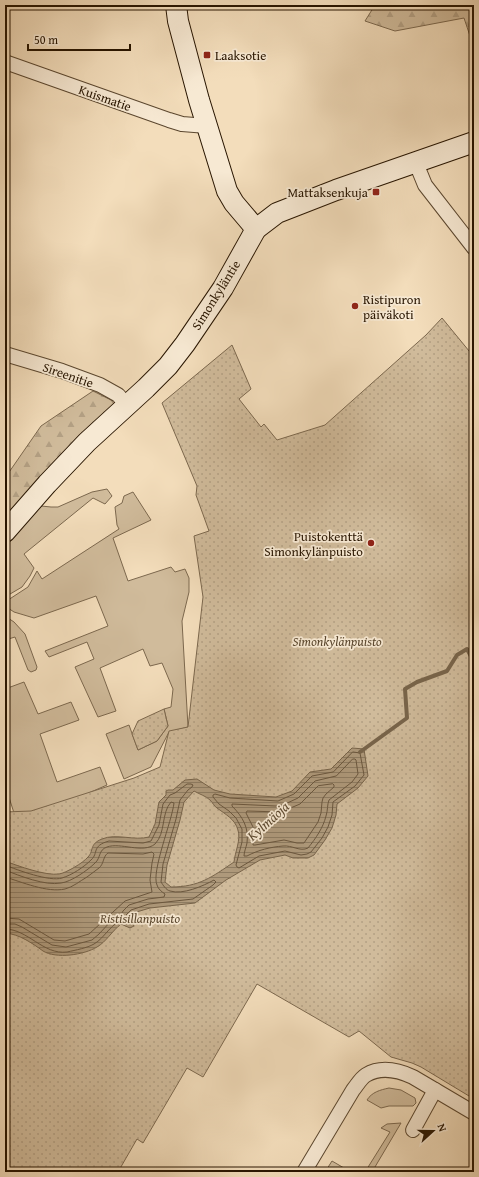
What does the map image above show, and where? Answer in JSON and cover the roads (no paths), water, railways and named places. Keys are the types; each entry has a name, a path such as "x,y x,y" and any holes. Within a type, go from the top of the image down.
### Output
{"main road":[{"path":"176,5 178,21 206,126 227,191 234,204 256,228 278,213 336,190 474,142"},
{"name":"Simonkyläntie","path":"5,532 47,484 87,442 168,366 185,344 223,288 256,228"}],"street":[{"name":"Kuismatie","path":"5,62 182,124 206,126"},
{"path":"416,163 425,185 474,248"},
{"name":"Sireenitie","path":"5,354 62,371 100,385 118,395 127,405"},
{"path":"304,1172 360,1080 366,1075 380,1070 397,1071 413,1077 474,1113"},
{"path":"413,1130 435,1090"}],"water":[{"path":"352,748 364,749 368,776 358,788 337,804 336,815 332,828 314,855 308,858 293,858 285,855 260,860 226,880 195,903 150,908 133,913 129,920 134,926 130,928 121,924 100,945 91,950 78,954 55,955 43,951 20,937 5,933 5,861 47,874 59,874 70,870 86,859 90,855 93,845 102,839 107,837 149,837 155,824 159,802 166,795 166,791 173,790 185,780 197,779 214,790 230,794 276,797 292,791 310,772 331,769","holes":["194,791 211,801 237,826 239,838 234,862 205,880 181,887 171,887 165,882 167,865 184,802"]}],"waterway":[{"name":"Kylmäoja","path":"360,752 407,718 405,689 417,682 447,671 457,655 467,649 474,662"}],"place":[{"name":"Laaksotie","path":"207,55"},
{"name":"Mattaksenkuja","path":"376,192"},
{"name":"Ristipuron päiväkoti","path":"355,306"},
{"name":"Puistokenttä Simonkylänpuisto","path":"371,543"}],"park label":[{"name":"Simonkylänpuisto","path":"337,641"},
{"name":"Ristisillanpuisto","path":"140,918"}]}
